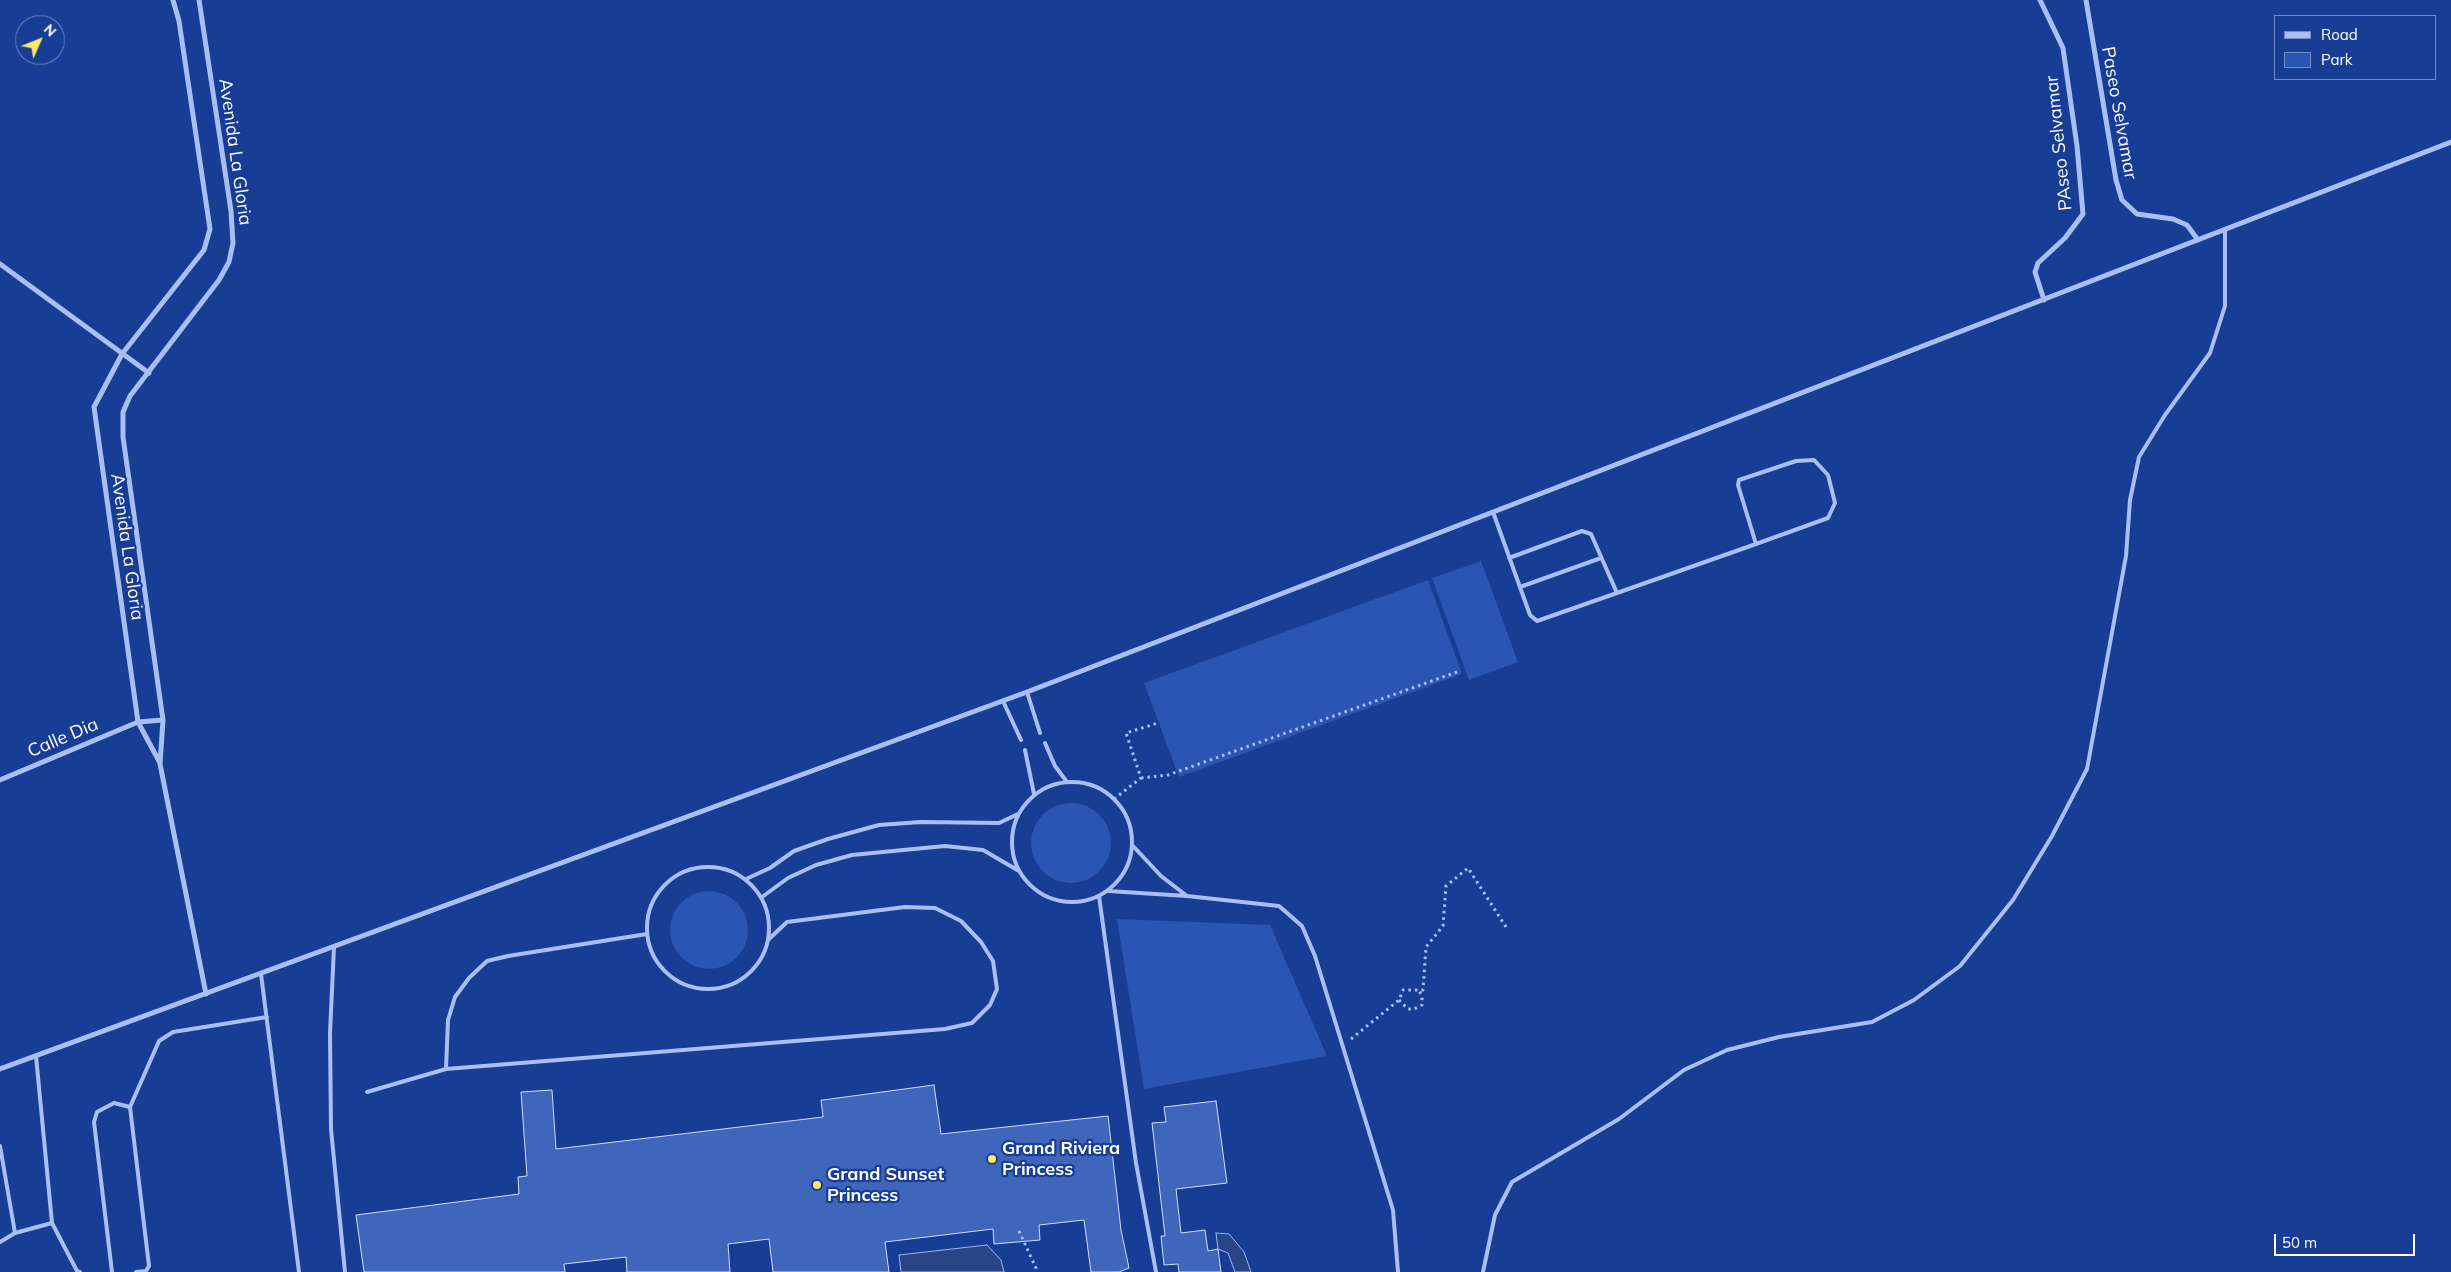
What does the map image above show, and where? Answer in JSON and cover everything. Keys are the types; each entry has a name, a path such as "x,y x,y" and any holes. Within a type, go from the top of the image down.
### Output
{"street":[{"name":"Avenida La Gloria","path":"160,764 138,722 94,407 122,354 195,264 204,250 210,230 179,21 172,0"},
{"name":"Avenida La Gloria","path":"199,0 232,212 233,244 229,262 219,280 130,396 123,412 123,437 163,720 160,764 206,994"},
{"name":"PAseo Selvamar","path":"2040,0 2063,48 2077,146 2083,214 2065,238 2038,263 2035,272 2044,300"},
{"name":"Paseo Selvamar","path":"2086,0 2116,180 2122,200 2137,214 2172,219 2187,225 2198,240"},
{"path":"0,1069 1004,701 2451,142"},
{"path":"0,264 149,373"},
{"path":"138,722 163,720"},
{"name":"Calle Dia","path":"0,780 138,722"}],"lane":[{"path":"1484,1272 1495,1215 1512,1182 1619,1119 1684,1070 1718,1054 1779,1036 1872,1022 1914,1000 1960,966 2013,900 2052,836 2087,768 2126,556 2130,500 2139,457 2165,415 2210,353 2225,306 2225,230"},
{"path":"1493,512 1530,615 1537,621 1756,544 1828,518 1835,503 1828,475 1814,460 1796,461 1739,480 1738,485 1756,544"},
{"path":"1509,558 1582,532 1591,534 1616,593"},
{"path":"1520,587 1601,558"},
{"path":"1027,692 1040,733"},
{"path":"1004,701 1021,740"},
{"path":"1045,743 1055,766 1067,782"},
{"path":"1025,750 1034,794"},
{"path":"1059,782 1067,782 1084,782 1106,791 1128,818 1133,846 1124,873 1108,891 1088,901 1063,902 1042,895 1026,881 1019,871 1012,851 1012,834 1018,814 1034,794 1059,782"},
{"path":"746,879 770,868 794,851 828,839 879,825 921,822 999,823 1018,814"},
{"path":"762,897 788,878 816,865 852,855 945,846 983,850 1019,871"},
{"path":"1133,846 1161,876 1187,896"},
{"path":"705,866 727,869 746,879 762,897 769,918 769,939 760,963 745,978 725,988 704,990 693,988 673,979 663,969 650,948 646,927 650,906 661,887 684,870 705,866"},
{"path":"1108,891 1187,896 1279,906 1302,926 1315,956 1394,1210 1398,1272"},
{"path":"1099,896 1136,1163 1156,1272"},
{"path":"367,1092 446,1069 945,1029 972,1023 990,1005 996,989 992,961 982,942 961,921 934,908 905,907 786,922 769,939"},
{"path":"446,1069 448,1020 456,997 469,978 487,961 647,934"},
{"path":"334,947 330,1033 331,1129 345,1272"},
{"path":"261,974 299,1272"},
{"path":"136,1272 146,1271 149,1266 130,1107 159,1041 173,1032 267,1017"},
{"path":"36,1056 52,1223 77,1270 80,1272"},
{"path":"112,1272 94,1122 97,1112 114,1103 130,1107"},
{"path":"0,1146 16,1233"},
{"path":"0,1242 16,1233 52,1223"}],"path":[{"path":"1114,799 1141,778 1168,775 1456,672"},
{"path":"1141,778 1126,733 1158,722"},
{"path":"1342,1045 1399,1000 1403,990 1423,990 1426,947 1443,926 1446,886 1468,868 1506,927"},
{"path":"1399,1000 1408,1010 1414,1009 1422,1005 1422,997 1419,990"},
{"path":"1019,1231 1036,1268 1035,1272"}],"green space":[{"path":"1481,561 1518,662 1469,680 1432,578"},
{"path":"1428,580 1462,674 1179,777 1144,683"},
{"path":"1071,803 1086,806 1099,815 1108,828 1111,843 1108,858 1099,871 1086,880 1071,883 1056,880 1043,871 1034,858 1031,843 1034,828 1043,815 1056,806"},
{"path":"709,891 724,894 736,903 745,915 748,930 745,945 736,957 724,966 709,969 694,966 682,957 673,945 670,930 673,915 682,903 694,894"},
{"path":"1117,919 1270,925 1327,1056 1144,1089"}],"shaded area":[{"path":"1216,1233 1229,1234 1244,1252 1251,1272 1235,1272 1228,1253 1218,1249"},
{"path":"987,1245 1001,1260 1004,1272 901,1272 899,1255"}],"building":[{"name":"Grand Sunset Princess","path":"934,1085 941,1134 1108,1116 1121,1230 1129,1268 1119,1272 1091,1272 1084,1220 1039,1225 1040,1240 994,1244 993,1229 885,1242 889,1272 773,1272 769,1239 728,1244 730,1272 627,1272 626,1257 564,1264 565,1272 364,1272 356,1215 519,1194 518,1177 527,1176 521,1092 552,1090 556,1149 823,1117 821,1100"},
{"path":"1216,1101 1227,1183 1176,1189 1181,1233 1205,1230 1208,1251 1218,1249 1221,1272 1179,1272 1178,1264 1164,1265 1161,1236 1165,1236 1152,1123 1166,1122 1164,1107"}],"place":[{"name":"Grand Riviera Princess","path":"992,1159"},
{"name":"Grand Sunset Princess","path":"817,1185"}]}
